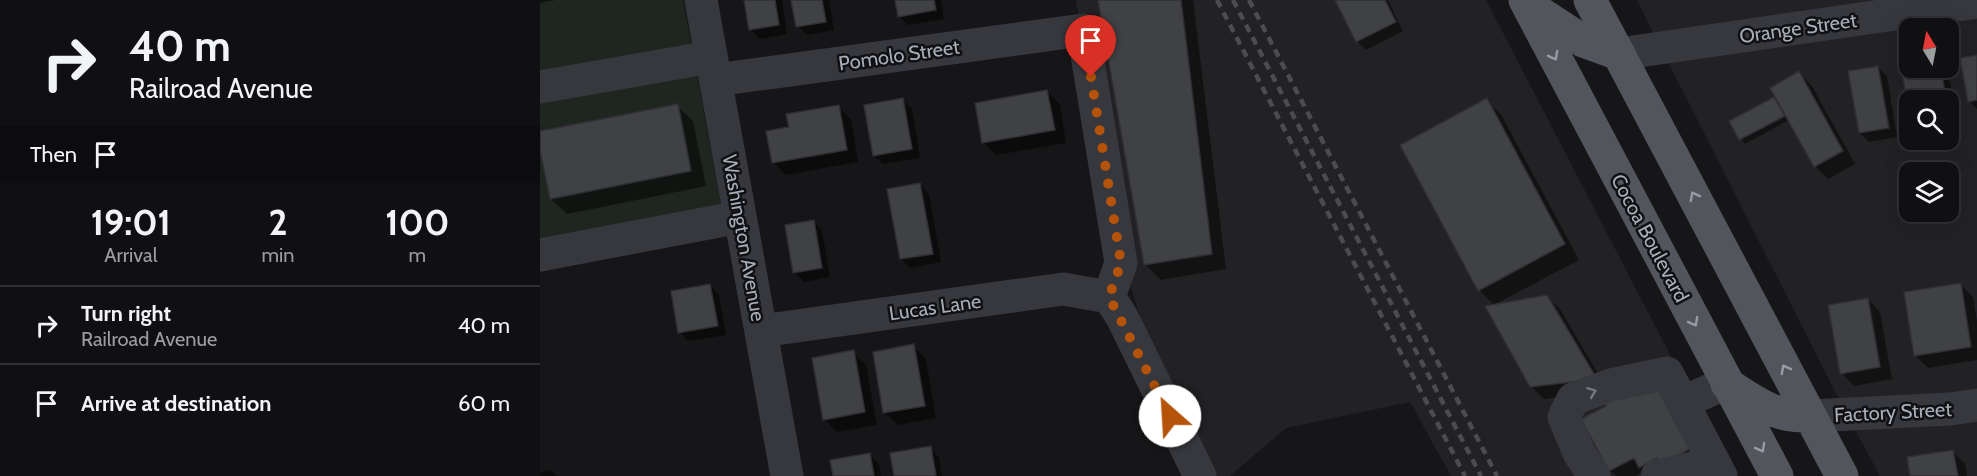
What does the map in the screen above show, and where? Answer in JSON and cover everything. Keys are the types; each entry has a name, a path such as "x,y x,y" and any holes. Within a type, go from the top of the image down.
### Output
{"main road":[{"path":"1590,0 1842,476"},
{"path":"1526,2 1583,41 1619,54"},
{"name":"Cocoa Boulevard","path":"1526,2 1777,476"},
{"path":"1726,383 1772,412 1788,417 1810,416"}],"street":[{"name":"Washington Avenue","path":"701,0 787,476"},
{"name":"Orange Street","path":"1619,54 1977,2"},
{"name":"Pomolo Street","path":"540,87 1083,30 1121,263 1109,297"},
{"path":"540,255 740,217"},
{"name":"Lucas Lane","path":"761,331 1063,289 1109,297"},
{"path":"1109,297 1122,317 1200,476"},
{"path":"1594,476 1579,453 1564,417 1573,399 1611,385 1667,373 1718,470 1658,476"},
{"path":"1684,402 1726,383"},
{"name":"Factory Street","path":"1810,416 1977,405"}],"shaded area":[{"path":"540,0 683,0 721,204 540,240"},
{"path":"1076,0 1486,0 1733,476 1451,476 1410,402 1286,428 1230,476 1214,476 1149,345 1129,281 1134,261 1094,15 1079,17"},
{"path":"1637,0 1894,0 1654,35"},
{"path":"1977,16 1977,391 1840,401 1668,62 1899,28 1899,78 1959,78 1959,19"},
{"path":"1977,419 1977,476 1880,476 1854,428"}],"building":[{"path":"744,0 775,0 779,25 749,30"},
{"path":"791,0 822,0 826,22 796,27"},
{"path":"895,0 934,0 936,10 898,17"},
{"path":"1098,0 1181,0 1212,254 1144,265"},
{"path":"1335,0 1385,0 1396,22 1356,42"},
{"path":"1977,55 1977,100 1968,102 1960,58"},
{"path":"1878,66 1889,128 1859,133 1848,71"},
{"path":"1799,71 1843,151 1814,167 1770,88"},
{"path":"1903,78 1943,78 1944,90 1905,90"},
{"path":"1047,90 1055,130 982,143 975,103"},
{"path":"1774,97 1785,116 1739,140 1729,121"},
{"path":"903,98 912,149 873,156 864,105"},
{"path":"1487,98 1565,244 1478,291 1400,145"},
{"path":"678,104 691,171 550,199 540,150 540,131"},
{"path":"839,105 847,150 772,163 766,131 789,127 786,114"},
{"path":"920,183 933,254 900,259 887,189"},
{"path":"814,220 822,268 793,273 785,225"},
{"path":"1961,283 1971,347 1914,356 1904,292"},
{"path":"710,284 718,326 678,333 671,291"},
{"path":"1547,295 1597,379 1530,387 1485,306"},
{"path":"1868,298 1880,367 1840,374 1828,305"},
{"path":"914,344 925,406 883,413 873,352"},
{"path":"854,350 865,412 823,420 812,358"},
{"path":"1658,380 1693,447 1661,465 1657,458 1639,468 1634,458 1609,471 1581,419 1606,406 1604,401"},
{"path":"931,446 936,476 894,476 890,453"},
{"path":"1953,450 1958,476 1910,476 1907,457"},
{"path":"870,453 874,476 833,476 830,460"}],"railway":[{"path":"1217,0 1465,476"},
{"path":"1233,0 1481,476"},
{"path":"1249,0 1497,476"}],"route":[{"path":"1091,77 1121,263 1109,297 1122,317 1170,416"}]}
